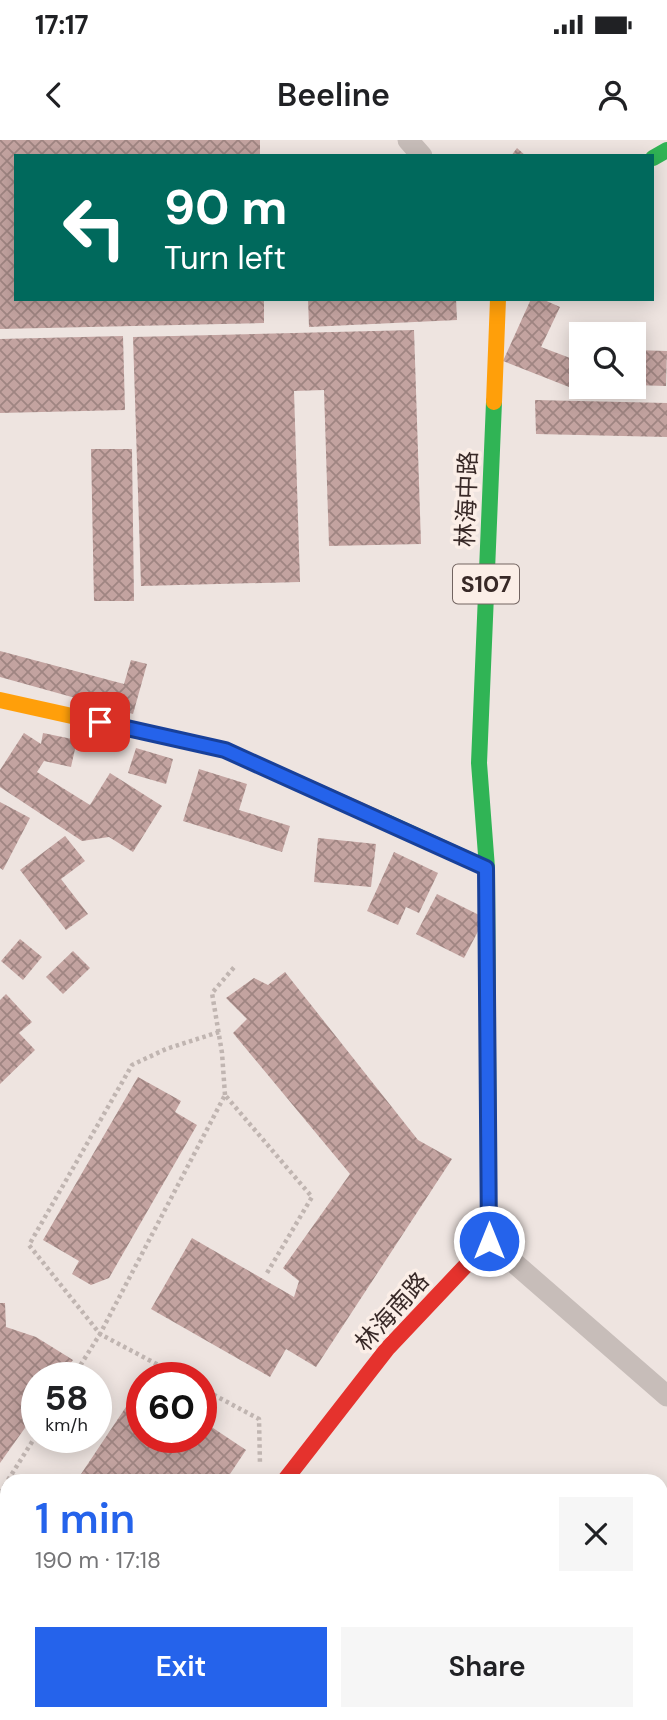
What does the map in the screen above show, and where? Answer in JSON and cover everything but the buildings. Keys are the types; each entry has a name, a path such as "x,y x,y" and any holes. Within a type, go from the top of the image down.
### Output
{"main road":[{"name":"林海中路","path":"486,868 480,763 498,301"},
{"path":"0,700 225,750 486,868"},
{"name":"S107","path":"486,868 489,1241"},
{"name":"林海南路","path":"290,1474 387,1349 489,1241"}],"street":[{"path":"408,140 420,154"},
{"path":"489,1241 667,1396"}],"path":[{"path":"82,1362 100,1334 225,1095 212,993 236,965"},
{"path":"153,1362 100,1334 29,1245 132,1065 166,1049 219,1032"},
{"path":"225,1095 312,1197 267,1273"},
{"path":"217,1397 259,1419 260,1468"},
{"path":"11,1474 25,1453"}],"traffic: fast":[{"path":"654,157 667,150"},
{"path":"489,1218 487,868 479,763 494,402"},
{"path":"382,820 487,868"}],"traffic: slow":[{"path":"494,402 498,301"},
{"path":"0,700 225,750 382,820"}],"traffic: jam":[{"path":"290,1474 387,1349 489,1241 489,1218"}],"route":[{"path":"100,722 225,750 486,868 489,1241"}]}
